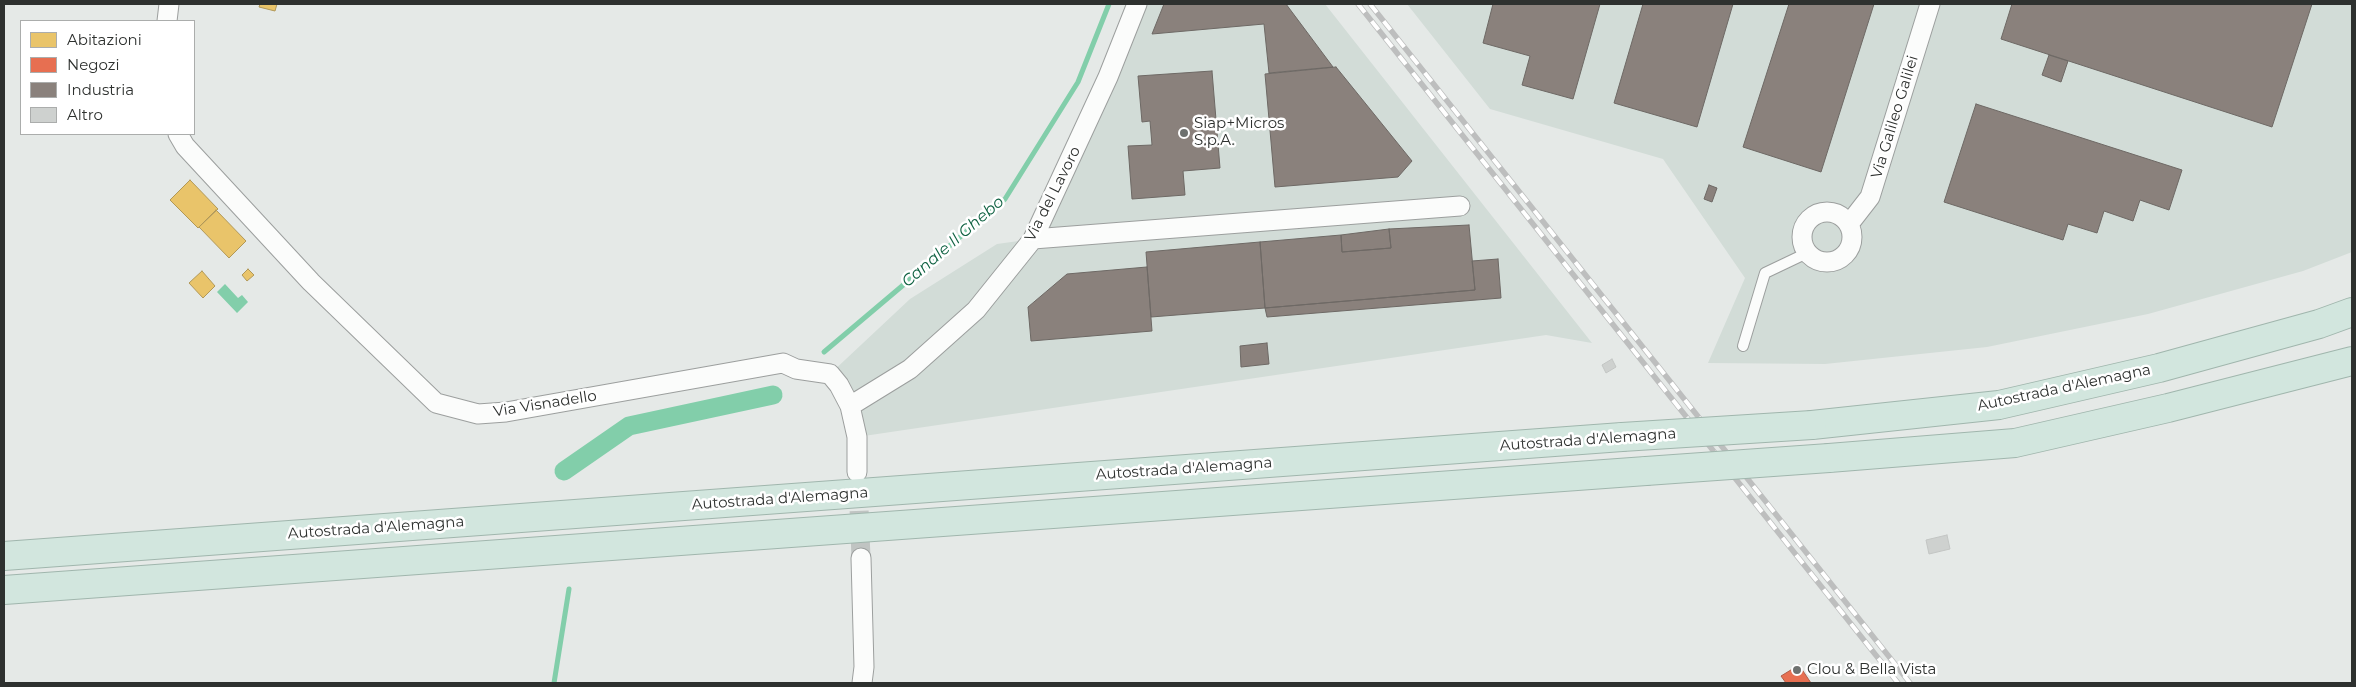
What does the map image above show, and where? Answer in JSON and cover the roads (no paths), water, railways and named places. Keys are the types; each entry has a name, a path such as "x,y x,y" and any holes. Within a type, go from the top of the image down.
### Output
{"highway":[{"name":"Autostrada d'Alemagna","path":"4,556 1812,425 1999,405 2159,368 2319,324 2352,312"},
{"path":"4,590 2015,443 2168,408 2352,361"}],"street":[{"path":"167,20 169,4"},
{"name":"Via del Lavoro","path":"850,406 910,369 976,310 1033,239 1108,77 1137,4"},
{"name":"Via Galileo Galilei","path":"1849,224 1870,197 1930,4"},
{"name":"Via Visnadello","path":"178,135 184,146 311,282 436,403 478,414 506,412 784,363 796,369 830,374 839,385 850,406 857,436 857,472"},
{"path":"1033,239 1460,206"},
{"path":"1820,212 1837,213 1849,224 1852,240 1845,255 1838,260 1821,262 1807,252 1802,237 1806,221 1813,215 1820,212"},
{"path":"861,558 864,667 862,683"}],"lane":[{"path":"1743,346 1765,273 1807,252"}],"waterway":[{"name":"Canale Il Ghebo","path":"824,352 1005,199 1078,82 1109,4"},
{"name":"Canale Il Ghebo","path":"564,471 629,426 773,395"},
{"name":"Canale Il Ghebo","path":"554,683 569,589"}],"tunnel":[{"path":"858,483 861,558"}],"railway":[{"path":"1358,4 1898,683"},
{"path":"1370,4 1910,683"}],"place":[{"name":"Siap+Micros S.p.A.","path":"1184,133"},
{"name":"Clou & Bella Vista","path":"1797,670"}]}
